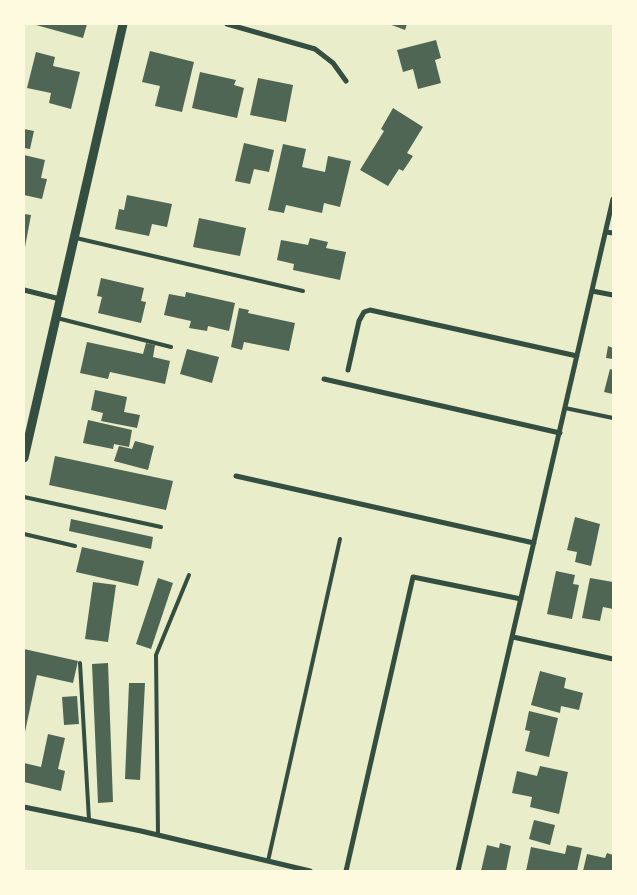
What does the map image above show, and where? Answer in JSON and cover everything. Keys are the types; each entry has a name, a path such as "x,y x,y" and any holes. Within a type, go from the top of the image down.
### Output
{"street":[{"path":"24,458 123,24"},
{"path":"226,24 315,50 333,63 346,81"},
{"path":"458,871 613,199"},
{"path":"606,232 613,233"},
{"path":"24,290 60,299"},
{"path":"592,291 613,295"},
{"path":"348,370 359,321 364,312 370,310 577,356"},
{"path":"324,379 560,433"},
{"path":"236,476 534,543"},
{"path":"346,871 413,577 521,599"},
{"path":"512,637 613,659"},
{"path":"24,807 158,835 310,871"}],"lane":[{"path":"74,238 303,291"},
{"path":"55,318 171,347"},
{"path":"565,408 613,418"},
{"path":"24,496 161,527"},
{"path":"24,534 75,546"},
{"path":"268,861 340,539"},
{"path":"158,835 156,655 189,576"},
{"path":"80,663 89,820"}],"building":[{"path":"36,24 87,24 83,38"},
{"path":"389,24 407,24 405,30"},
{"path":"436,40 441,58 435,60 441,83 418,89 413,69 403,72 397,50"},
{"path":"150,51 194,62 182,112 155,106 160,86 142,82"},
{"path":"36,52 55,57 53,66 80,72 71,109 49,103 51,93 27,88"},
{"path":"200,72 236,80 234,85 244,88 237,118 192,108"},
{"path":"258,78 293,85 286,122 250,115"},
{"path":"393,108 423,127 407,153 413,156 403,171 399,169 388,186 360,170 384,131 381,129"},
{"path":"24,129 34,131 30,149 24,148"},
{"path":"244,143 274,150 269,172 254,169 250,184 235,181"},
{"path":"283,144 306,149 302,167 325,172 328,156 351,161 340,207 324,203 322,213 286,205 284,213 268,210"},
{"path":"24,155 45,160 41,178 47,179 42,199 24,195"},
{"path":"127,195 172,204 167,227 152,224 149,236 115,229 119,209 124,210"},
{"path":"24,214 31,215 25,247 24,247"},
{"path":"199,218 246,228 240,256 193,247"},
{"path":"310,238 328,242 326,248 346,252 340,280 293,270 294,264 277,260 281,240 308,245"},
{"path":"101,278 144,288 141,301 146,302 141,323 98,313 102,297 97,296"},
{"path":"186,292 235,303 229,331 208,326 207,331 189,328 191,321 164,315 169,294 185,297"},
{"path":"239,308 249,310 248,313 295,323 289,351 244,342 242,350 231,347"},
{"path":"87,342 143,354 146,343 155,345 153,357 170,361 165,384 110,372 108,379 80,373"},
{"path":"608,346 613,348 613,359 606,358"},
{"path":"187,349 219,357 212,383 180,374"},
{"path":"610,369 613,370 613,394 604,392"},
{"path":"95,390 127,397 124,412 140,415 137,428 101,421 103,413 91,410"},
{"path":"88,420 132,430 129,447 114,444 113,449 83,443"},
{"path":"135,441 154,446 148,470 114,461 119,446 132,449"},
{"path":"55,456 173,481 166,510 49,485"},
{"path":"575,517 600,524 591,566 575,562 577,552 567,550"},
{"path":"71,519 153,537 151,549 69,531"},
{"path":"82,547 144,561 138,586 76,572"},
{"path":"556,571 575,575 573,584 579,585 572,619 547,614"},
{"path":"158,578 173,583 151,649 136,644"},
{"path":"590,578 613,582 613,609 603,607 600,621 582,618"},
{"path":"93,582 116,585 108,642 85,639"},
{"path":"24,649 78,661 73,683 37,675 25,732"},
{"path":"108,663 113,802 98,803 92,664"},
{"path":"540,671 566,678 564,688 583,693 579,710 561,706 560,713 531,705"},
{"path":"129,683 145,683 140,780 125,779"},
{"path":"77,696 79,724 64,725 62,697"},
{"path":"529,711 558,718 549,757 525,751 530,731 525,730"},
{"path":"48,734 65,738 58,769 65,771 61,791 24,782 24,763 41,767"},
{"path":"540,766 568,772 559,814 530,807 532,797 512,793 517,771 537,776"},
{"path":"534,820 555,825 550,845 529,839"},
{"path":"500,843 511,846 506,871 481,871 487,845 499,848"},
{"path":"567,845 582,848 577,871 526,871 531,847 565,854"},
{"path":"607,853 613,855 613,871 583,871 587,854 605,858"}]}
